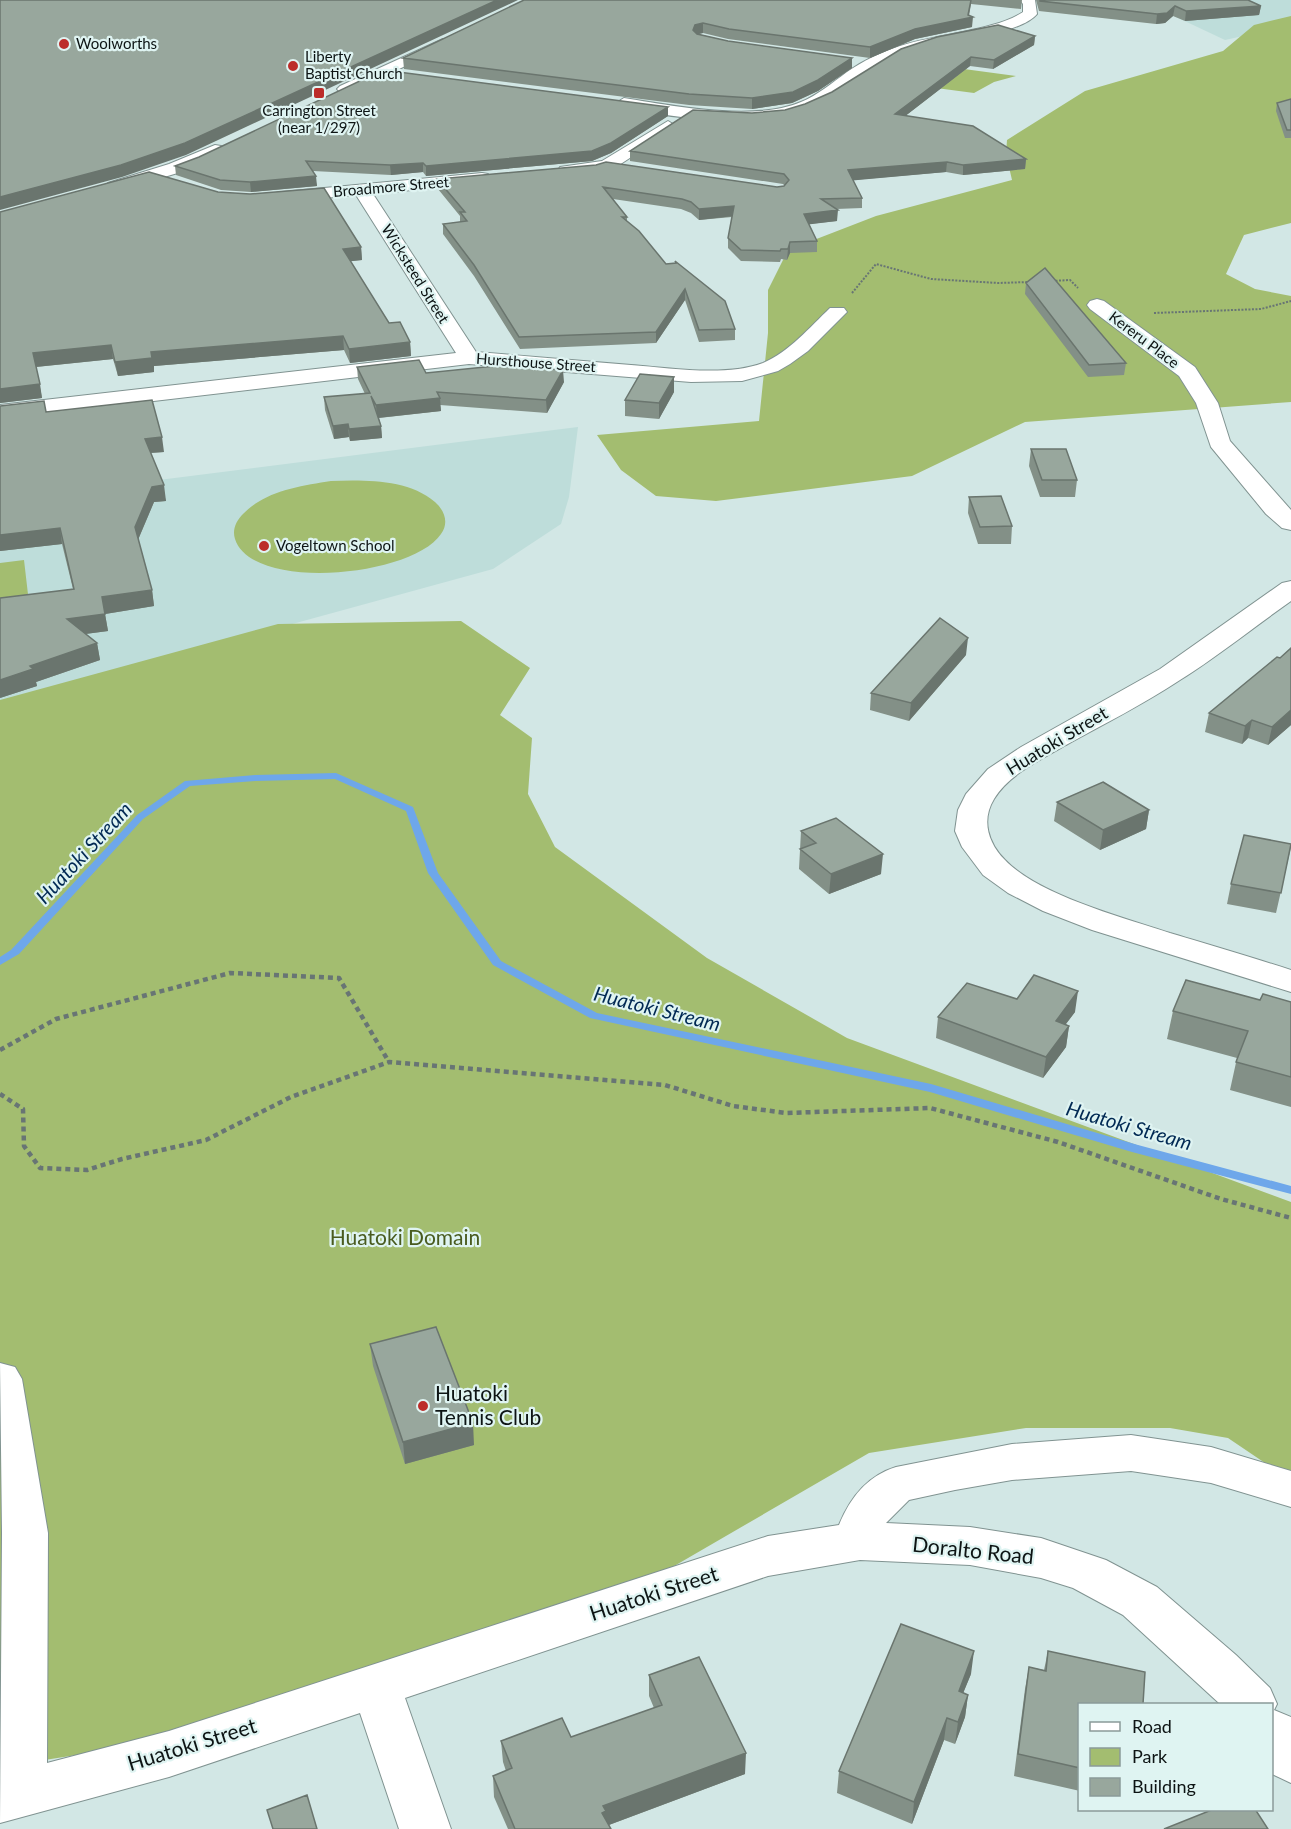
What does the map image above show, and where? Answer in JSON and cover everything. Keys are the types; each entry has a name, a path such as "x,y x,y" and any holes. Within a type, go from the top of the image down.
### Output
{"street":[{"path":"609,101 689,112 739,115 798,108 811,103 870,64 908,48 1015,24 1030,14 1030,2 1026,0"},
{"path":"329,97 461,34"},
{"path":"846,61 870,64"},
{"path":"381,72 414,76"},
{"path":"607,165 689,112"},
{"path":"97,192 152,176 224,146"},
{"path":"545,173 607,165 628,169"},
{"path":"152,176 181,185"},
{"name":"Broadmore Street","path":"267,198 499,177"},
{"name":"Wicksteed Street","path":"362,189 469,358"},
{"name":"Kereru Place","path":"1103,309 1187,372 1207,403 1219,442 1275,509 1291,523"},
{"name":"Hursthouse Street","path":"0,412 469,358 691,376 742,375 764,369 783,360 801,347 837,312"},
{"name":"Huatoki Street","path":"1291,589 1170,675 1031,753 999,775 981,794 973,810 971,831 978,847 994,867 1019,886 1055,904 1104,923 1291,981"},
{"path":"1,1396 25,1533 10,1797"},
{"path":"860,1541 862,1524 871,1508 897,1485 1012,1462 1131,1453 1211,1465 1291,1489"},
{"name":"Huatoki Street","path":"10,1797 169,1754 768,1556 860,1541"},
{"name":"Doralto Road","path":"860,1541 970,1546 1041,1558 1089,1574 1140,1601 1219,1670 1251,1703"},
{"path":"376,1686 425,1829"},
{"path":"1273,1733 1291,1760"}],"path":[{"path":"837,312 876,264 931,279 998,284 1034,282"},
{"path":"1046,281 1070,280 1103,309 1262,309 1291,301"},
{"path":"0,1050 56,1019 230,973 339,978 389,1062"},
{"path":"0,1094 23,1109 24,1146 40,1168 87,1170 122,1159 206,1140 291,1097 389,1062 665,1085 733,1106 786,1113 930,1108 1058,1142 1221,1199 1291,1218"}],"shaded area":[{"path":"1140,0 1291,0 1291,17 1243,36 1225,40"},
{"name":"Vogeltown School","path":"578,427 569,497 561,524 493,569 0,704 0,500"}],"green space":[{"path":"1291,16 1291,223 1244,235 1226,274 1255,289 1291,296 1291,402 1025,422 912,476 716,501 656,496 621,470 597,435 759,421 768,333 768,290 788,250 876,216 1012,180 1006,154 1007,140 1085,91 1223,51 1254,25"},
{"path":"897,60 1016,76 994,82 974,93 868,79"},
{"path":"331,481 386,482 412,489 435,502 445,517 445,526 441,534 425,549 399,560 368,568 334,572 300,572 270,567 248,556 235,539 234,529 238,520 252,506 284,491"},
{"path":"24,560 29,603 0,607 0,563"},
{"name":"Huatoki Domain","path":"461,621 530,668 500,715 532,738 528,794 555,847 707,958 847,1038 1291,1202 1291,1490 1284,1476 1228,1438 1170,1428 1026,1428 869,1453 626,1594 102,1751 0,1767 0,700 278,624"}],"building":[{"path":"0,0 497,0 185,143 121,165 0,197"},
{"path":"524,0 971,0 968,15 973,17 915,29 870,47 729,29 703,23 695,25 693,30 697,34 728,41 852,58 818,80 793,92 752,98 689,94 403,58"},
{"path":"1040,0 1248,0 1261,6 1186,11 1175,6 1167,13 1157,14"},
{"path":"998,25 1035,36 994,60 971,57 895,114 973,126 1026,159 963,165 947,162 848,170 862,198 821,199 838,210 804,214 817,241 790,242 788,249 780,251 741,250 728,238 734,206 699,209 691,202 682,199 603,187 627,217 622,217 639,231 666,264 676,263 675,261 725,301 735,329 699,330 685,289 656,332 519,337 474,265 443,224 467,221 460,212 465,212 437,179 596,165 606,162 777,187 784,186 789,180 784,174 630,151 693,110 752,113 785,110 832,92 901,49 937,37"},
{"path":"383,70 668,107 611,143 592,151 426,166 423,163 390,165 306,161 316,176 250,182 220,180 175,166 199,157"},
{"path":"1291,99 1291,130 1287,130 1277,103"},
{"path":"149,172 218,192 250,194 324,188 361,247 343,249 389,323 400,322 410,342 349,349 343,336 151,352 152,358 115,362 111,345 33,353 40,384 0,389 0,212"},
{"path":"1045,268 1126,363 1089,365 1026,283"},
{"path":"419,360 426,373 525,363 524,367 563,370 546,400 437,392 440,398 376,405 371,396 381,426 349,429 348,424 333,426 324,397 370,393 357,367"},
{"path":"640,374 674,377 659,403 625,400"},
{"path":"152,400 162,437 145,439 164,485 152,487 135,527 152,590 102,597 105,614 67,619 97,643 30,666 33,669 0,680 0,598 74,589 60,528 0,535 0,406 44,401 46,412"},
{"path":"1031,449 1066,449 1077,480 1042,480"},
{"path":"1001,496 1012,526 980,527 969,497"},
{"path":"940,618 968,638 911,703 871,693"},
{"path":"1291,648 1291,710 1272,727 1252,720 1245,726 1209,713 1277,657 1280,658"},
{"path":"1103,782 1149,810 1103,830 1057,802"},
{"path":"836,818 883,854 831,874 800,849 816,843 801,831"},
{"path":"1244,835 1291,844 1281,893 1231,884"},
{"path":"1034,975 1078,991 1056,1021 1069,1026 1046,1057 938,1017 967,983 1017,999"},
{"path":"1186,980 1260,1000 1263,994 1291,1002 1291,1077 1236,1062 1248,1031 1173,1011"},
{"name":"Huatoki Tennis Club","path":"436,1327 473,1423 403,1442 370,1344"},
{"path":"901,1624 974,1651 959,1691 968,1695 958,1722 947,1718 914,1802 839,1771"},
{"path":"1048,1651 1145,1672 1143,1703 1078,1703 1078,1768 1018,1754 1029,1667 1046,1671"},
{"path":"699,1657 746,1753 603,1806 606,1811 602,1813 611,1829 515,1829 493,1776 512,1768 501,1741 562,1718 571,1737 662,1705 649,1675"},
{"path":"307,1795 317,1829 273,1829 267,1810"},
{"path":"1209,1811 1256,1811 1268,1829 1164,1829"}],"waterway":[{"name":"Huatoki Stream","path":"0,962 15,952 140,817 188,783 255,778 336,776 410,809 433,873 497,963 594,1016 931,1088 1136,1149 1291,1190"}],"place":[{"name":"Woolworths","path":"64,44"},
{"name":"Liberty Baptist Church","path":"293,66"},
{"name":"Carrington Street (near 1/297)","path":"319,93"},
{"name":"Vogeltown School","path":"264,546"},
{"name":"Huatoki Tennis Club","path":"423,1406"}]}
